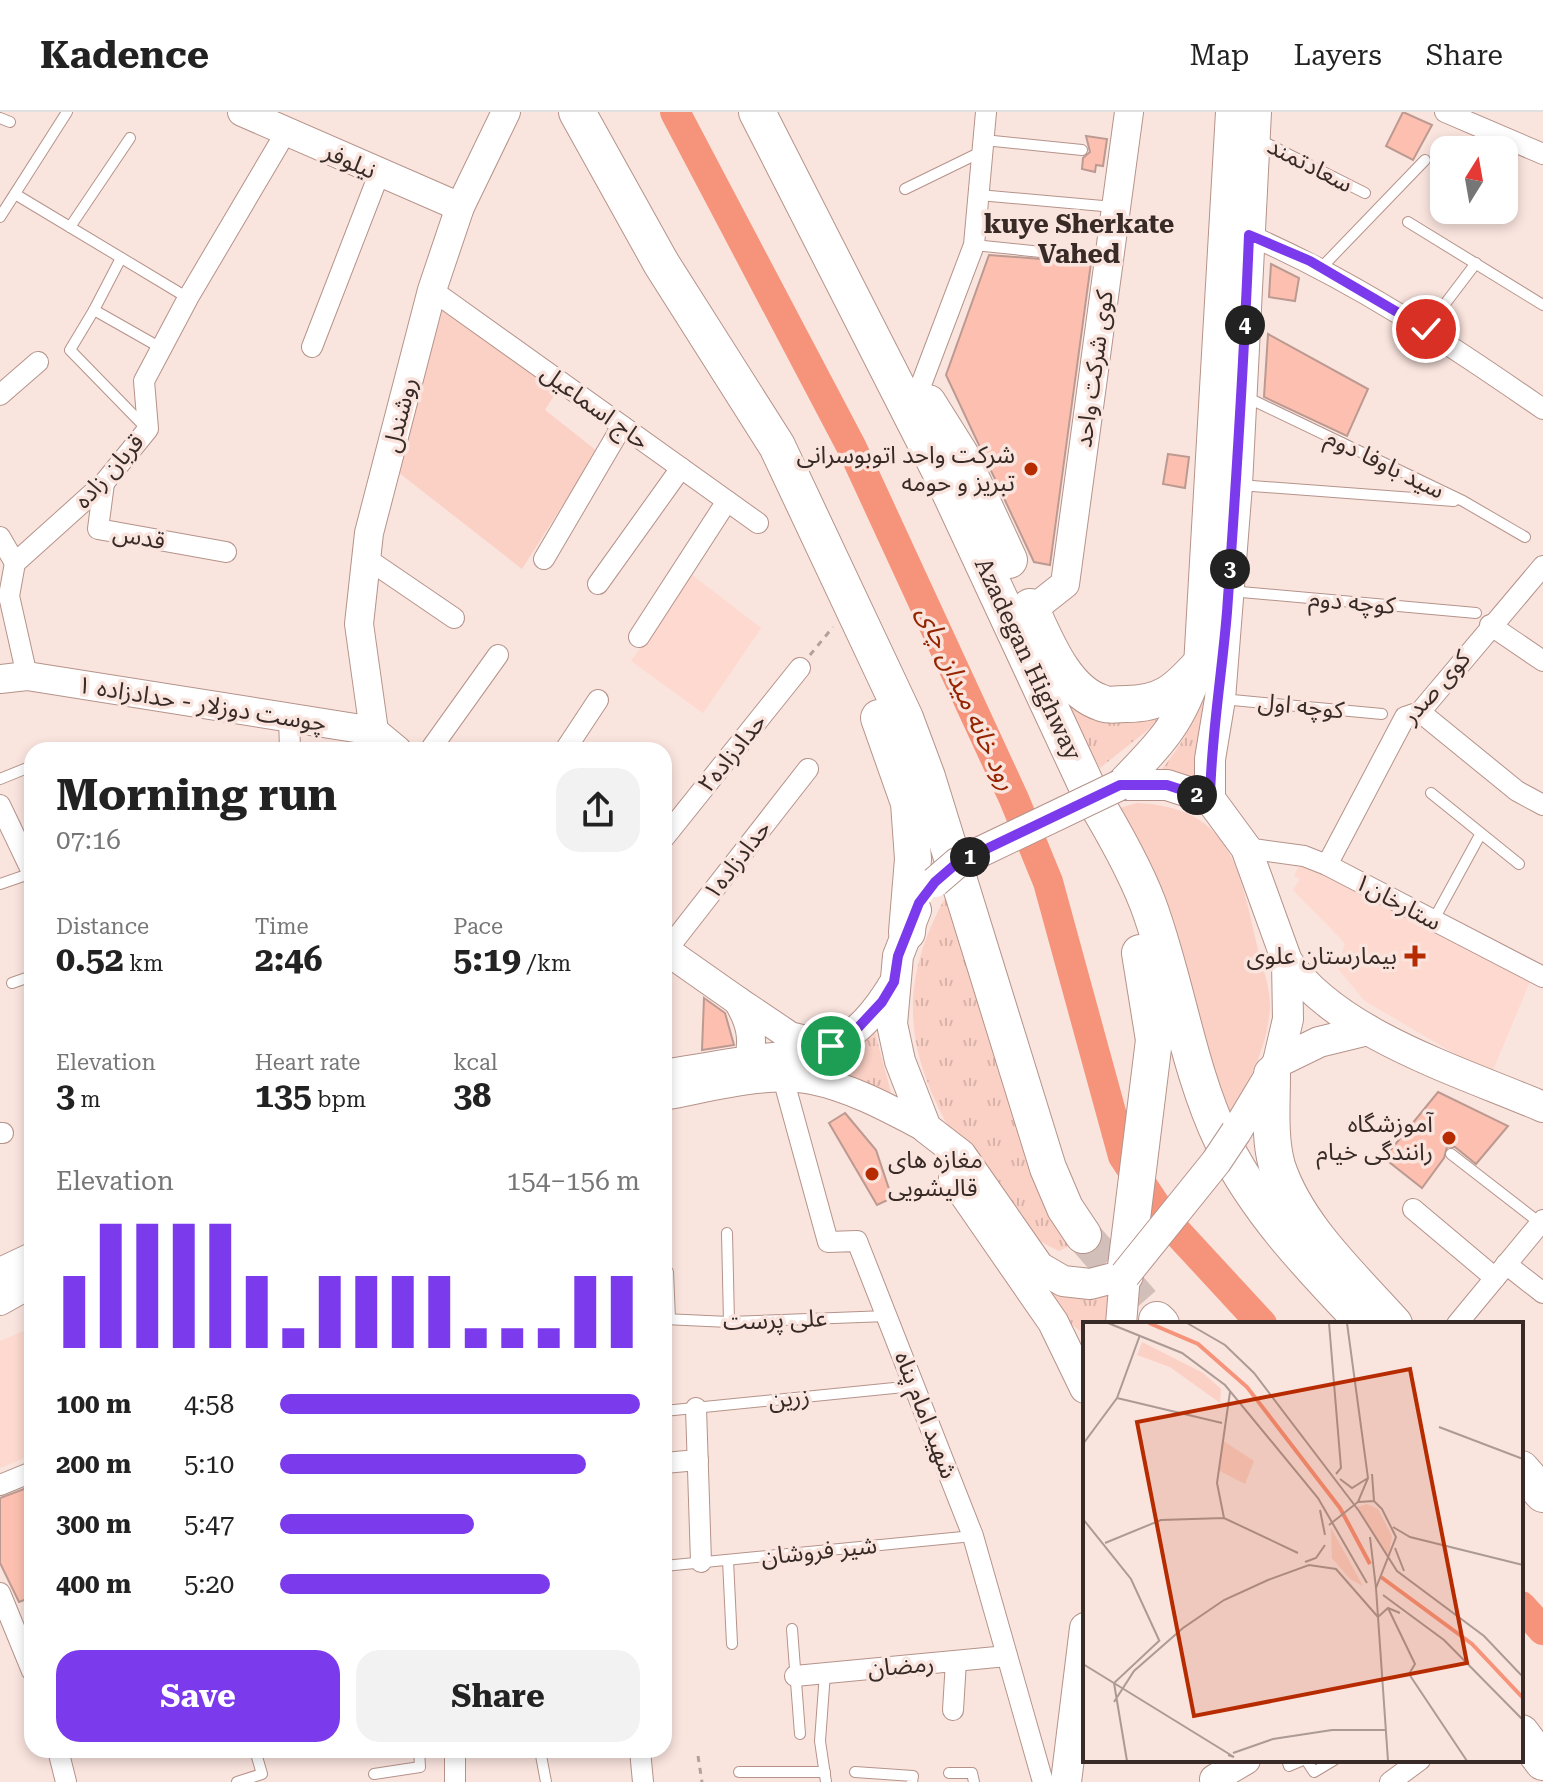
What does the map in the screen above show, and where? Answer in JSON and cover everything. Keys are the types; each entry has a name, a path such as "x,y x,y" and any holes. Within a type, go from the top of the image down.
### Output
{"highway":[{"path":"577,112 661,263 777,446 905,718 932,792 1048,1168 1065,1208 1083,1235 980,902 979,885 986,866 1007,839"},
{"name":"Azadegan Highway","path":"757,112 865,329 1104,788 1117,837 1148,904 1203,1092 1223,1143 1258,1202 1293,1247 1363,1322"},
{"path":"661,263 695,346 748,437 877,711 909,803 913,859 907,932"},
{"path":"865,329 919,390 960,454 1053,654 1077,688 1102,704 1140,704 1173,694 1199,666"},
{"path":"1104,788 1154,1040 1125,1275"},
{"path":"1275,1068 1272,1129 1277,1166 1298,1209 1392,1322"},
{"path":"1523,1471 1543,1494"},
{"path":"1523,1493 1543,1515"},
{"path":"1523,1736 1543,1762"}],"main road":[{"path":"1083,1384 1053,1322 997,1247 947,1168 926,1128 900,1061 892,1024 894,982 907,932 919,903 935,882 957,863 1104,788 1169,735 1188,702 1199,666 1231,112"},
{"path":"1210,799 1210,759 1220,699 1237,485 1256,125"},
{"path":"1104,788 1167,785 1210,799 1246,848 1287,961 1288,1019 1275,1068 1216,1162 1125,1275 1121,1322"},
{"path":"1287,961 1316,995 1368,1030 1543,1107"},
{"path":"1275,1068 1319,1042 1368,1030"},
{"path":"926,1128 961,1155 1039,1267 1063,1281 1090,1284 1125,1275"},
{"path":"1053,1322 1083,1344"},
{"path":"1066,1782 1083,1644"}],"street":[{"name":"نیلوفر","path":"242,112 460,207"},
{"name":"روشندل","path":"374,731 359,624 369,533 432,290 460,207 506,112"},
{"path":"919,390 974,245 986,112"},
{"name":"کوی شرکت واحد","path":"1032,610 1065,584 1129,112"},
{"path":"1445,112 1543,154"},
{"name":"قربان زاده","path":"15,563 104,483 148,429 144,381 188,298 286,132"},
{"path":"312,347 379,174"},
{"path":"1249,235 1321,268 1426,329 1543,409"},
{"name":"حاج اسماعیل","path":"432,290 758,523"},
{"path":"0,395 38,362"},
{"path":"544,559 622,426"},
{"path":"598,584 681,468"},
{"name":"قدس","path":"104,483 98,529 226,552"},
{"path":"639,637 727,501"},
{"path":"0,537 15,563 9,596 14,678"},
{"path":"366,558 454,618"},
{"name":"کوی صدر","path":"1327,865 1405,717 1420,712 1483,619 1543,566"},
{"path":"1483,619 1543,661"},
{"path":"436,742 498,655"},
{"name":"حدادزاده۲","path":"672,828 800,668"},
{"name":"چوست دوزلار - حدادزاده ۱","path":"14,678 374,731"},
{"path":"570,742 598,700"},
{"path":"1420,712 1517,791 1543,805"},
{"path":"289,717 290,742"},
{"path":"374,731 387,742"},
{"name":"حدادزاده۱","path":"672,941 808,769"},
{"path":"0,805 24,855"},
{"name":"ستارخان۱","path":"1246,848 1304,856 1327,865 1543,977"},
{"path":"672,955 790,1036 831,1046"},
{"path":"672,1073 749,1060 805,1055 831,1046 868,1019 894,982"},
{"path":"738,1001 749,1019 753,1039 749,1060"},
{"path":"672,1095 783,1078 834,1086 926,1128"},
{"name":"شهید امام پناه","path":"783,1078 828,1242 857,1241 973,1536 1043,1782"},
{"path":"1413,1209 1500,1271 1543,1293"},
{"path":"1459,1322 1542,1221"},
{"path":"0,1272 24,1261"},
{"path":"0,1301 24,1288"},
{"path":"696,1408 701,1562"},
{"path":"672,1462 698,1460"},
{"path":"0,1485 24,1475"},
{"path":"0,1593 24,1652"},
{"name":"رمضان","path":"795,1676 1007,1656"},
{"path":"953,1710 956,1661"},
{"path":"60,1758 66,1782"},
{"path":"455,1758 455,1782"},
{"path":"641,1758 643,1782"},
{"path":"1211,1781 1243,1762"},
{"path":"1390,1782 1415,1762"}],"lane":[{"path":"0,217 67,112"},
{"name":"سعادتمند","path":"1256,125 1365,193"},
{"path":"70,227 130,138"},
{"path":"905,189 983,146 1082,150"},
{"path":"1321,268 1425,160"},
{"path":"15,194 188,298"},
{"path":"979,195 1116,207"},
{"path":"1408,222 1543,305"},
{"path":"974,245 1070,255"},
{"path":"121,258 70,350 148,429"},
{"path":"1426,329 1476,263"},
{"path":"94,310 161,348"},
{"name":"سید باوفا دوم","path":"1242,395 1463,501 1525,537"},
{"path":"1237,485 1463,501"},
{"name":"کوچه دوم","path":"1228,591 1483,619"},
{"name":"کوچه اول","path":"1220,699 1382,714"},
{"path":"0,779 24,769"},
{"path":"1431,793 1519,864"},
{"path":"1433,921 1480,835"},
{"path":"0,884 24,875"},
{"path":"12,983 24,979"},
{"path":"1451,1154 1542,1221"},
{"path":"727,1233 729,1322"},
{"name":"علی پرست","path":"672,1319 729,1322 887,1316"},
{"name":"زرین","path":"672,1410 914,1386"},
{"name":"شیر فروشان","path":"672,1565 973,1536"},
{"path":"728,1560 732,1644"},
{"path":"792,1629 800,1734"},
{"path":"739,1772 825,1777 820,1741 825,1673"},
{"path":"237,1782 262,1774 257,1758"},
{"path":"374,1774 420,1767 419,1758"},
{"path":"542,1758 546,1782"},
{"path":"1306,1762 1314,1772 1331,1762"},
{"path":"855,1772 913,1776 912,1782"},
{"path":"949,1773 972,1773 974,1782"}],"path":[{"path":"800,668 835,623"},
{"path":"698,1756 702,1782"}],"shaded area":[{"path":"692,575 761,628 703,713 631,661"},
{"name":"بیمارستان علوی","path":"1304,856 1531,979 1491,1075 1365,1001 1338,969 1345,943 1293,890 1300,879 1294,876"},
{"path":"24,1331 24,1458 0,1468 0,1341"}],"green space":[{"path":"444,304 558,389 545,410 597,451 522,569 398,472"},
{"path":"1209,651 1215,651 1196,780 1157,775 1180,744 1194,718"},
{"path":"1053,684 1169,713 1100,768"},
{"path":"1137,803 1168,807 1192,816 1210,828 1235,865 1243,888 1267,983 1270,1008 1259,1055 1224,1127 1112,810"},
{"path":"945,898 1071,1245 1059,1251 1017,1223 985,1186 947,1124 921,1061 914,1030 913,999 928,934"},
{"path":"873,1025 891,1093 822,1064"},
{"path":"1032,1272 1111,1291 1108,1322 1083,1322 1083,1333 1064,1318"}],"building":[{"path":"1403,112 1432,125 1413,160 1386,146"},
{"path":"1086,136 1107,139 1103,166 1096,165 1095,172 1082,169 1083,158 1090,152"},
{"name":"شرکت واحد اتوبوسرانی تبریز و حومه","path":"989,255 1091,263 1050,565 1034,562 946,375"},
{"path":"1271,264 1299,278 1295,301 1269,297"},
{"path":"1268,334 1368,389 1347,436 1264,397"},
{"path":"1168,454 1189,457 1185,488 1163,484"},
{"path":"704,998 725,1013 734,1045 702,1050"},
{"name":"آموزشگاه رانندگی خیام","path":"1438,1092 1508,1126 1476,1164 1455,1147 1447,1147 1444,1158 1422,1188 1384,1158"},
{"name":"مغازه های قالیشویی","path":"845,1113 876,1150 892,1198 877,1205 829,1123"},
{"path":"24,1489 24,1600 19,1602 0,1563 0,1498"}],"waterway":[{"name":"رود خانه میدان چای","path":"675,112 852,448 1014,799 1048,882 1123,1156 1164,1218 1260,1322"},
{"name":"رود خانه میدان چای","path":"1523,1608 1543,1630"}],"tunnel":[{"path":"1083,1235 1157,1320"}],"place":[{"name":"شرکت واحد اتوبوسرانی تبریز و حومه","path":"1031,469"},
{"name":"بیمارستان علوی","path":"1415,956"},
{"name":"آموزشگاه رانندگی خیام","path":"1449,1138"},
{"name":"مغازه های قالیشویی","path":"872,1174"}],"district":[{"name":"kuye Sherkate Vahed","path":"1079,239"}],"route":[{"path":"831,1046 853,1033 882,1002 894,982 898,956 919,903 935,882 957,863 1120,785 1167,785 1210,799 1210,759 1220,699 1237,485 1249,235 1310,261 1426,329"}]}
